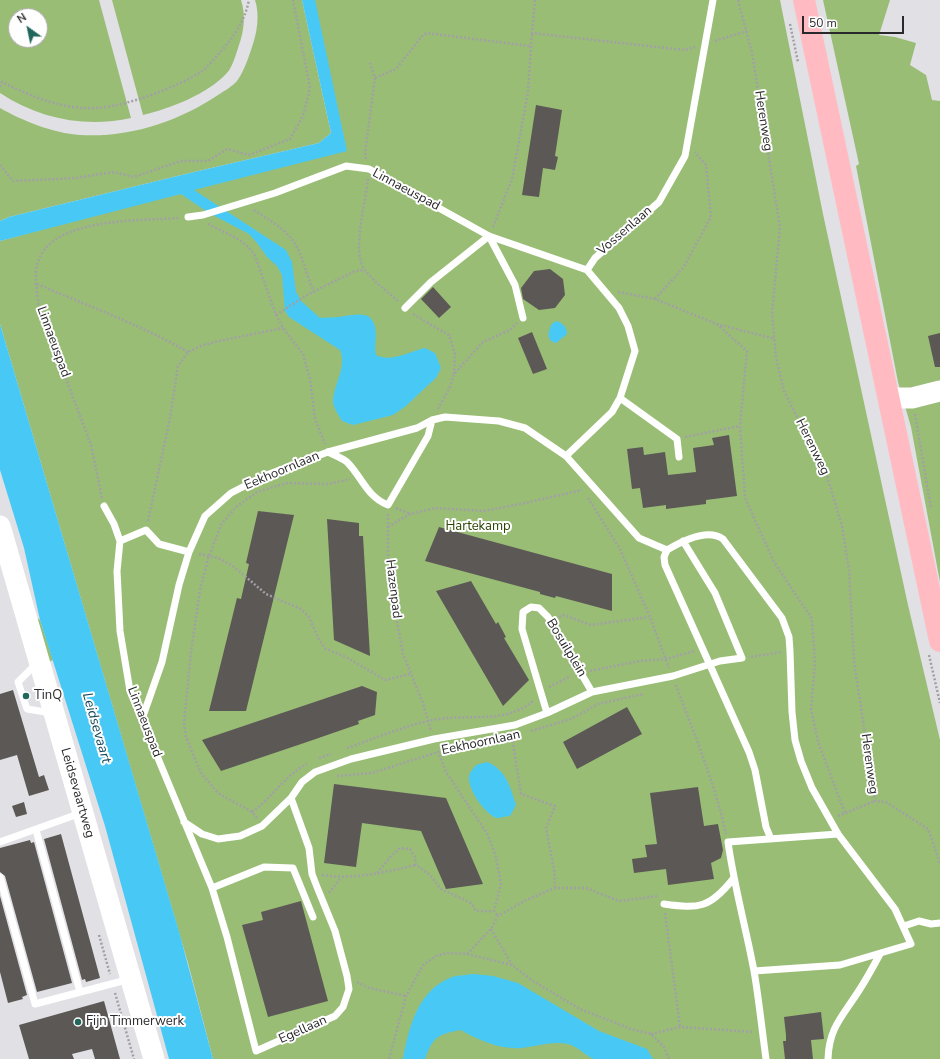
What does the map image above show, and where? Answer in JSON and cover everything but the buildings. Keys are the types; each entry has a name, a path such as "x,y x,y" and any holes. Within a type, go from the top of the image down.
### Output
{"main road":[{"path":"804,0 940,641"}],"street":[{"path":"889,398 912,398 940,391"},
{"name":"Leidsevaartweg","path":"0,526 154,1059"}],"lane":[{"name":"Vossenlaan","path":"587,270 595,258 659,202 684,156 713,0"},
{"name":"Linnaeuspad","path":"188,217 203,215 226,208 346,166 369,169 489,236 587,270"},
{"path":"405,308 431,282 489,236 515,285 523,318"},
{"path":"566,456 612,412 620,398 635,351 628,326 619,308 587,270"},
{"path":"620,398 677,439 679,457"},
{"name":"Eekhoornlaan","path":"142,718 162,662 177,592 189,552 205,516 231,493 264,476 328,452 417,428 432,420 445,417 499,421 525,428 566,456 639,538 667,550"},
{"path":"328,452 346,462 378,501 388,504 428,436 432,420"},
{"name":"Linnaeuspad","path":"104,506 114,524 120,541 117,571 120,631 130,690 212,888"},
{"path":"120,541 146,530 159,544 189,552"},
{"path":"754,972 840,965 911,944 895,909 838,834 809,781 800,761 795,740 792,712 789,637 782,618 723,539 717,534 683,541 667,550 664,557 665,565 742,737 755,770 766,827 771,839"},
{"path":"683,541 715,593 742,658"},
{"name":"Bosuilplein","path":"547,713 522,629 523,612 530,607 539,608 548,617 592,692"},
{"name":"Eekhoornlaan","path":"184,822 202,834 218,840 240,836 262,826 291,798 302,782 315,772 351,758 434,739 515,725 547,713 592,692 673,676 720,660 742,658"},
{"name":"Egellaan","path":"212,888 227,937 256,1051 335,1016 343,1006 349,989 347,976 335,931 312,874 308,848 291,798"},
{"path":"0,842 83,813"},
{"path":"36,830 80,992"},
{"path":"766,1059 754,972 742,909 733,879 728,842 838,834"},
{"path":"212,888 264,867 293,868 313,917"},
{"path":"0,877 35,1004 131,978"},
{"path":"664,904 691,908 710,902 724,890 733,879"},
{"path":"904,926 919,921 931,924 940,923"},
{"path":"828,1059 829,1041 841,1016 858,992 880,954"}],"path":[{"path":"0,87 1,82 33,98 83,108 108,107 134,101 202,71 231,41 245,16 249,0"},
{"path":"0,165 13,181 76,178 113,172 134,177 181,161 208,161 227,149 249,155 290,139 303,116 310,88 293,0"},
{"path":"489,236 512,179 528,92 530,46 535,0"},
{"name":"Herenweg","path":"738,0 747,31 780,227 772,313 776,358 784,391 827,476 842,526 849,570 854,661 875,801 886,802 928,829 940,863"},
{"path":"532,33 684,50 747,31"},
{"path":"375,78 396,69 423,35 427,33 530,46"},
{"path":"370,63 375,78 365,153 369,169 367,194 361,221 359,242 360,262 364,270 405,308 449,335 455,354 454,374 450,387 432,420"},
{"path":"654,299 683,268 711,218 706,165 687,140"},
{"path":"246,201 247,204 290,237 298,250 308,280 314,292"},
{"path":"203,215 207,224 244,242 251,249 276,315 283,328 303,354 310,379 315,419 328,452"},
{"name":"Linnaeuspad","path":"104,506 91,445 39,307 36,284 39,258 58,238 98,223 188,217"},
{"path":"276,315 283,309 307,295 355,271 364,270"},
{"path":"36,284 116,316 154,333 188,352"},
{"path":"603,289 654,299 717,324 775,339"},
{"path":"454,374 483,342 510,330 523,318"},
{"path":"717,324 747,351 740,426 745,498 774,562 812,619 814,664 811,708 818,742 845,813"},
{"path":"146,530 170,418 178,366 188,352 201,346 283,328"},
{"path":"677,439 740,426"},
{"path":"576,467 578,481 620,549 650,617 719,804 728,842"},
{"name":"Eekhoornlaan","path":"262,826 252,812 218,793 201,773 186,738 184,722 191,652 200,590 209,556 221,525 236,507 257,492 288,484 328,484 358,477"},
{"path":"388,527 410,514 436,508 484,510 525,503 583,489"},
{"name":"Hazenpad","path":"388,504 388,575 403,654 423,703 438,752 446,772 488,835 496,857 501,884 494,911"},
{"path":"189,552 209,556 233,566 266,594 301,609 309,617 318,640 326,649 346,657 385,680 410,674"},
{"path":"549,621 564,615 591,625 650,617"},
{"path":"343,750 428,721 496,716 512,713 524,709 549,687 569,677 581,673 640,661 666,659 702,649"},
{"path":"742,658 790,651"},
{"path":"669,688 676,686"},
{"name":"Eekhoornlaan","path":"525,733 571,719 598,704 648,692"},
{"name":"Eekhoornlaan","path":"504,738 518,735"},
{"path":"512,737 520,794 555,806 546,828 554,869 555,888"},
{"name":"Eekhoornlaan","path":"331,776 372,773 455,747"},
{"path":"316,760 336,752"},
{"path":"252,812 264,804 299,768 310,762"},
{"path":"830,820 875,801"},
{"path":"377,874 391,856 400,848 410,850 415,857 416,865 430,875 441,889 471,903 476,911 494,911 498,916"},
{"path":"312,874 341,878 377,874 416,865"},
{"path":"323,902 341,878"},
{"path":"467,954 491,929 498,916 526,900 555,888 586,888 620,901 662,895"},
{"path":"664,904 680,1027"},
{"path":"491,929 512,965"},
{"path":"389,1059 406,996 423,965 436,956 447,953 467,954 512,965 539,985 580,1009 631,1029 651,1034 680,1027 762,1033"},
{"path":"347,976 369,988 406,996"},
{"path":"651,1034 664,1048 669,1059"}],"green space":[{"path":"0,0 99,0 131,118 97,122 63,119 47,115 15,102 0,93"},
{"path":"112,0 241,0 244,11 243,29 241,40 231,67 219,81 210,88 188,100 143,115"},
{"path":"255,0 302,0 331,133 319,143 9,217 0,221 0,108 38,126 59,132 80,135 116,134 134,131 186,113 203,105 233,85 242,73 255,36 258,18"},
{"name":"Hartekamp","path":"313,0 780,0 823,214 908,605 940,740 940,1059 213,1059 188,963 0,324 0,241 340,148"},
{"path":"823,0 890,0 879,35 895,37 916,43 910,65 926,75 932,100 940,101 940,582 911,427 898,382 856,166 859,164"},
{"path":"33,615 40,620 53,660 47,663"}],"water":[{"path":"302,0 315,0 347,151 194,190 286,250 292,262 296,292 301,301 320,318 359,314 371,318 376,334 376,355 382,357 388,358 400,356 425,348 435,353 441,368 436,378 406,406 393,415 353,425 342,421 333,403 342,363 340,350 289,317 285,311 282,275 277,266 267,257 249,234 209,213 181,194 0,241 0,221 9,217 319,143 331,133"},
{"path":"556,321 564,326 567,334 556,343 549,338 549,333 552,324"},
{"name":"Leidsevaart","path":"0,324 180,935 213,1059 169,1059 105,826 40,620 24,548 0,470"},
{"path":"487,762 499,769 509,785 516,805 510,816 497,818 492,816 482,807 471,787 469,776 471,772 476,765"},
{"path":"474,974 493,976 518,983 599,1031 647,1049 653,1059 594,1059 572,1045 562,1043 551,1043 522,1048 498,1046 482,1041 461,1030 447,1033 437,1038 431,1046 425,1059 403,1059 412,1022 423,1000 440,983 452,977"}],"place":[{"name":"TinQ","path":"26,696"},
{"name":"Fijn Timmerwerk","path":"78,1022"}]}
